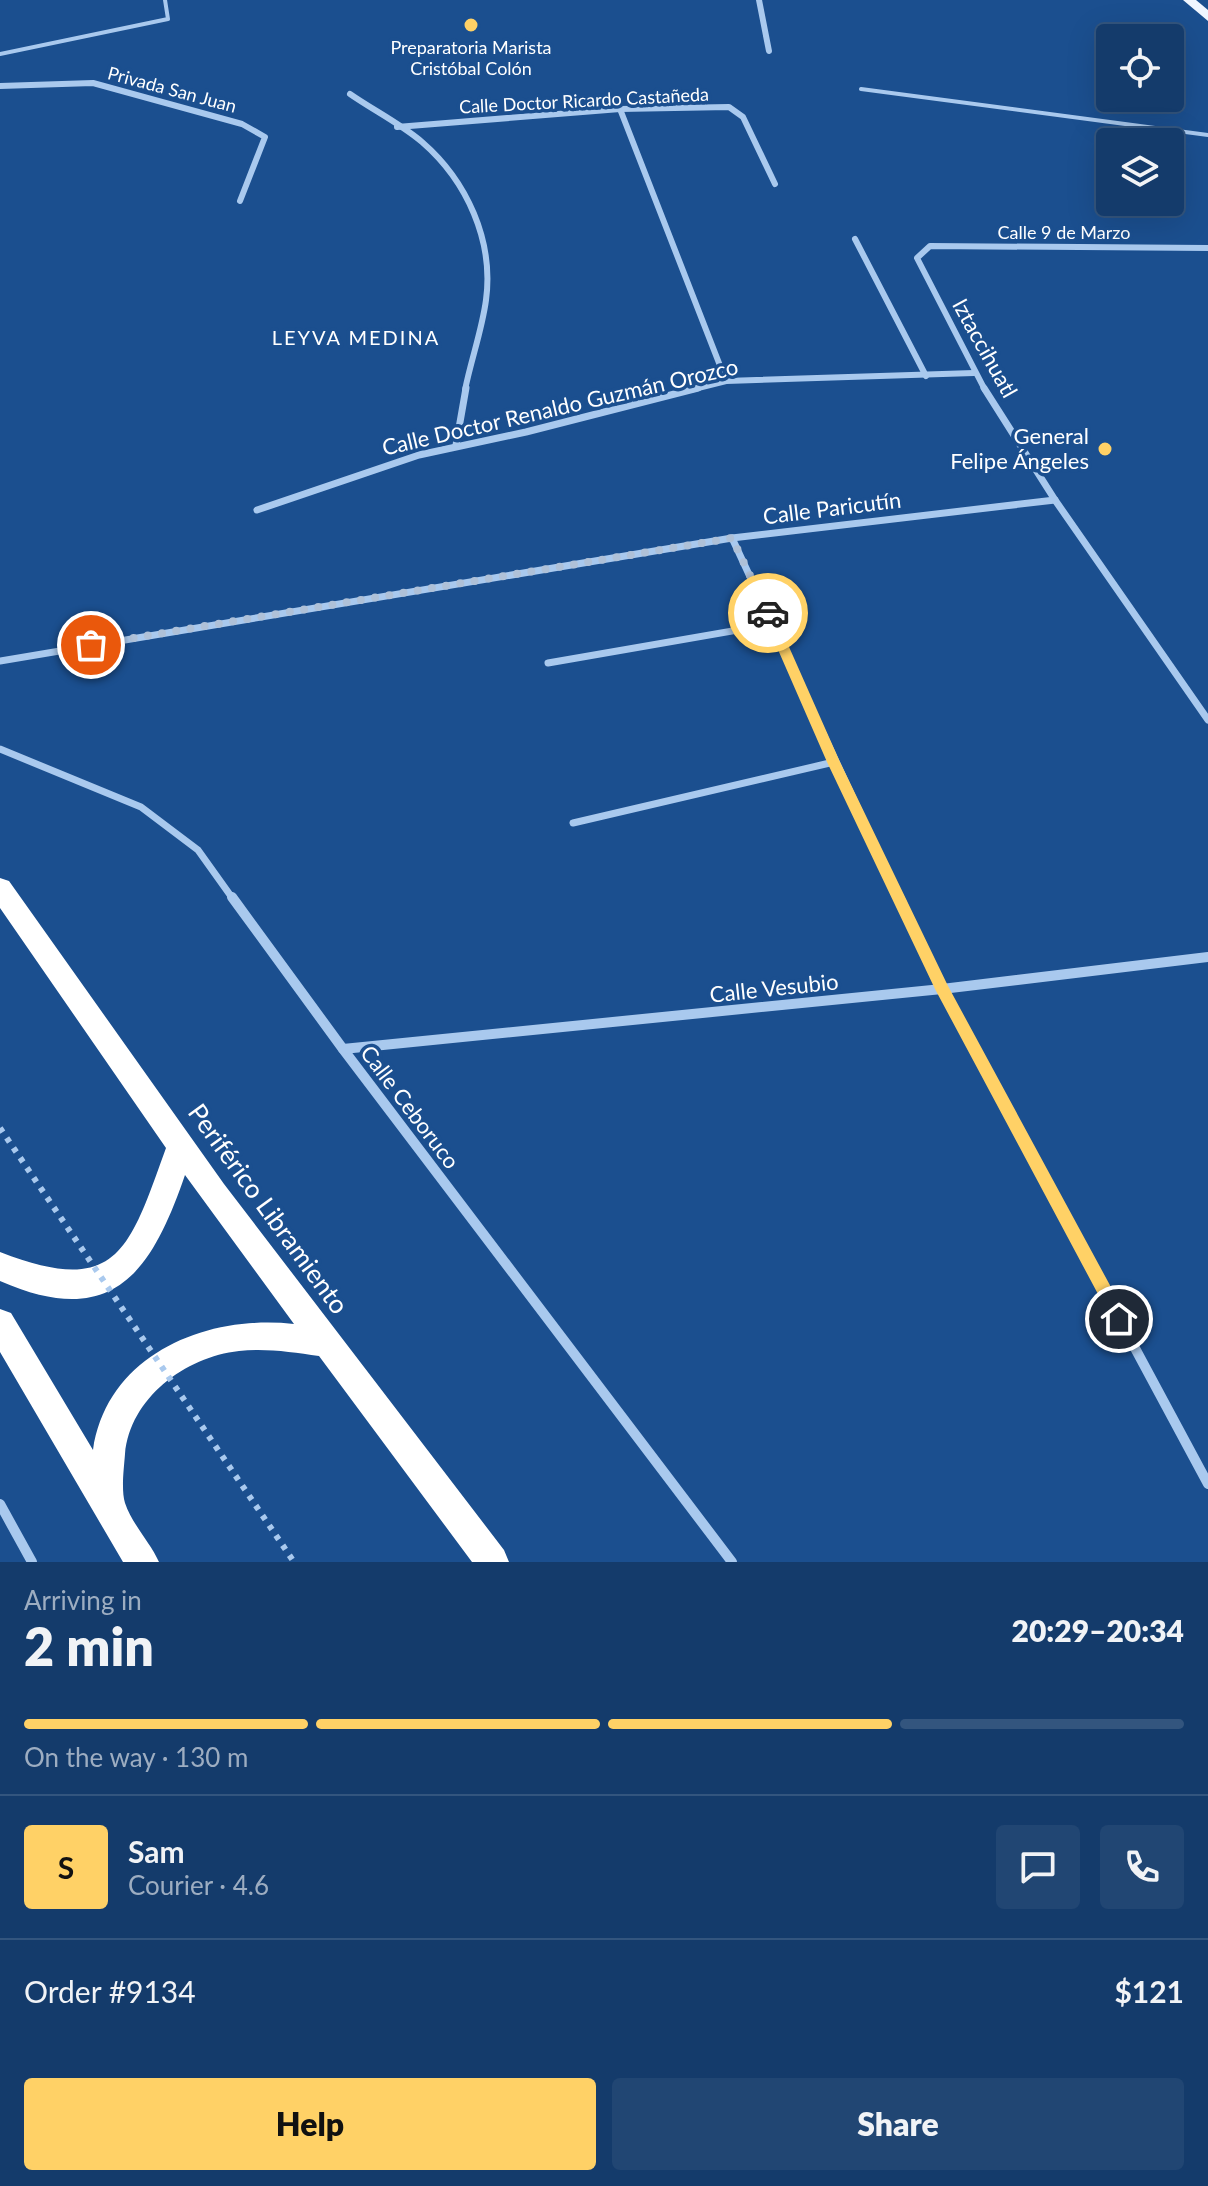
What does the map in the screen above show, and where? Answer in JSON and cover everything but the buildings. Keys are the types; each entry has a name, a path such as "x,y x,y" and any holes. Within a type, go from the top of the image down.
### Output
{"highway":[{"name":"Periférico Libramiento","path":"0,888 181,1146 492,1562"},
{"path":"0,1266 17,1276 68,1287 96,1284 119,1271 141,1248 181,1146"},
{"path":"0,1323 142,1562"},
{"path":"109,1506 108,1472 116,1421 139,1384 181,1352 226,1336 271,1334 327,1343"}],"main road":[{"path":"1189,0 1208,17"}],"street":[{"path":"759,0 769,51"},
{"name":"Privada San Juan","path":"0,86 93,83 242,124 265,137 240,201"},
{"path":"350,94 422,142 452,176 478,218 488,261 486,302 472,352 456,445"},
{"name":"Calle Doctor Ricardo Castañeda","path":"397,127 620,109 729,107 743,117 775,184"},
{"path":"620,109 726,381"},
{"path":"855,239 926,376"},
{"name":"Calle 9 de Marzo","path":"921,252 930,246 1208,248"},
{"name":"Iztaccihuatl","path":"921,252 917,258 974,373 1055,500 1208,720"},
{"name":"Calle Doctor Renaldo Guzmán Orozco","path":"257,510 419,455 526,432 726,381 974,373"},
{"name":"Calle Paricutín","path":"0,661 732,538 1055,500"},
{"path":"732,538 942,989 1208,1484"},
{"path":"548,663 773,624"},
{"name":"Calle Ceboruco","path":"0,749 141,807 198,850 343,1049 732,1562"},
{"path":"573,823 834,762"},
{"name":"Calle Vesubio","path":"343,1049 942,989 1208,957"},
{"path":"0,1504 32,1562"}],"lane":[{"path":"0,54 168,19 165,0"},
{"path":"861,89 1208,135"}],"path":[{"path":"0,1128 294,1562"}],"way so far":[{"path":"91,645 732,538 768,613"}],"place":[{"name":"Preparatoria Marista Cristóbal Colón","path":"471,25"},
{"name":"General Felipe Ángeles","path":"1105,449"}],"district":[{"name":"LEYVA MEDINA","path":"356,338"}],"route":[{"path":"768,613 834,762 942,989 1119,1319"}]}
